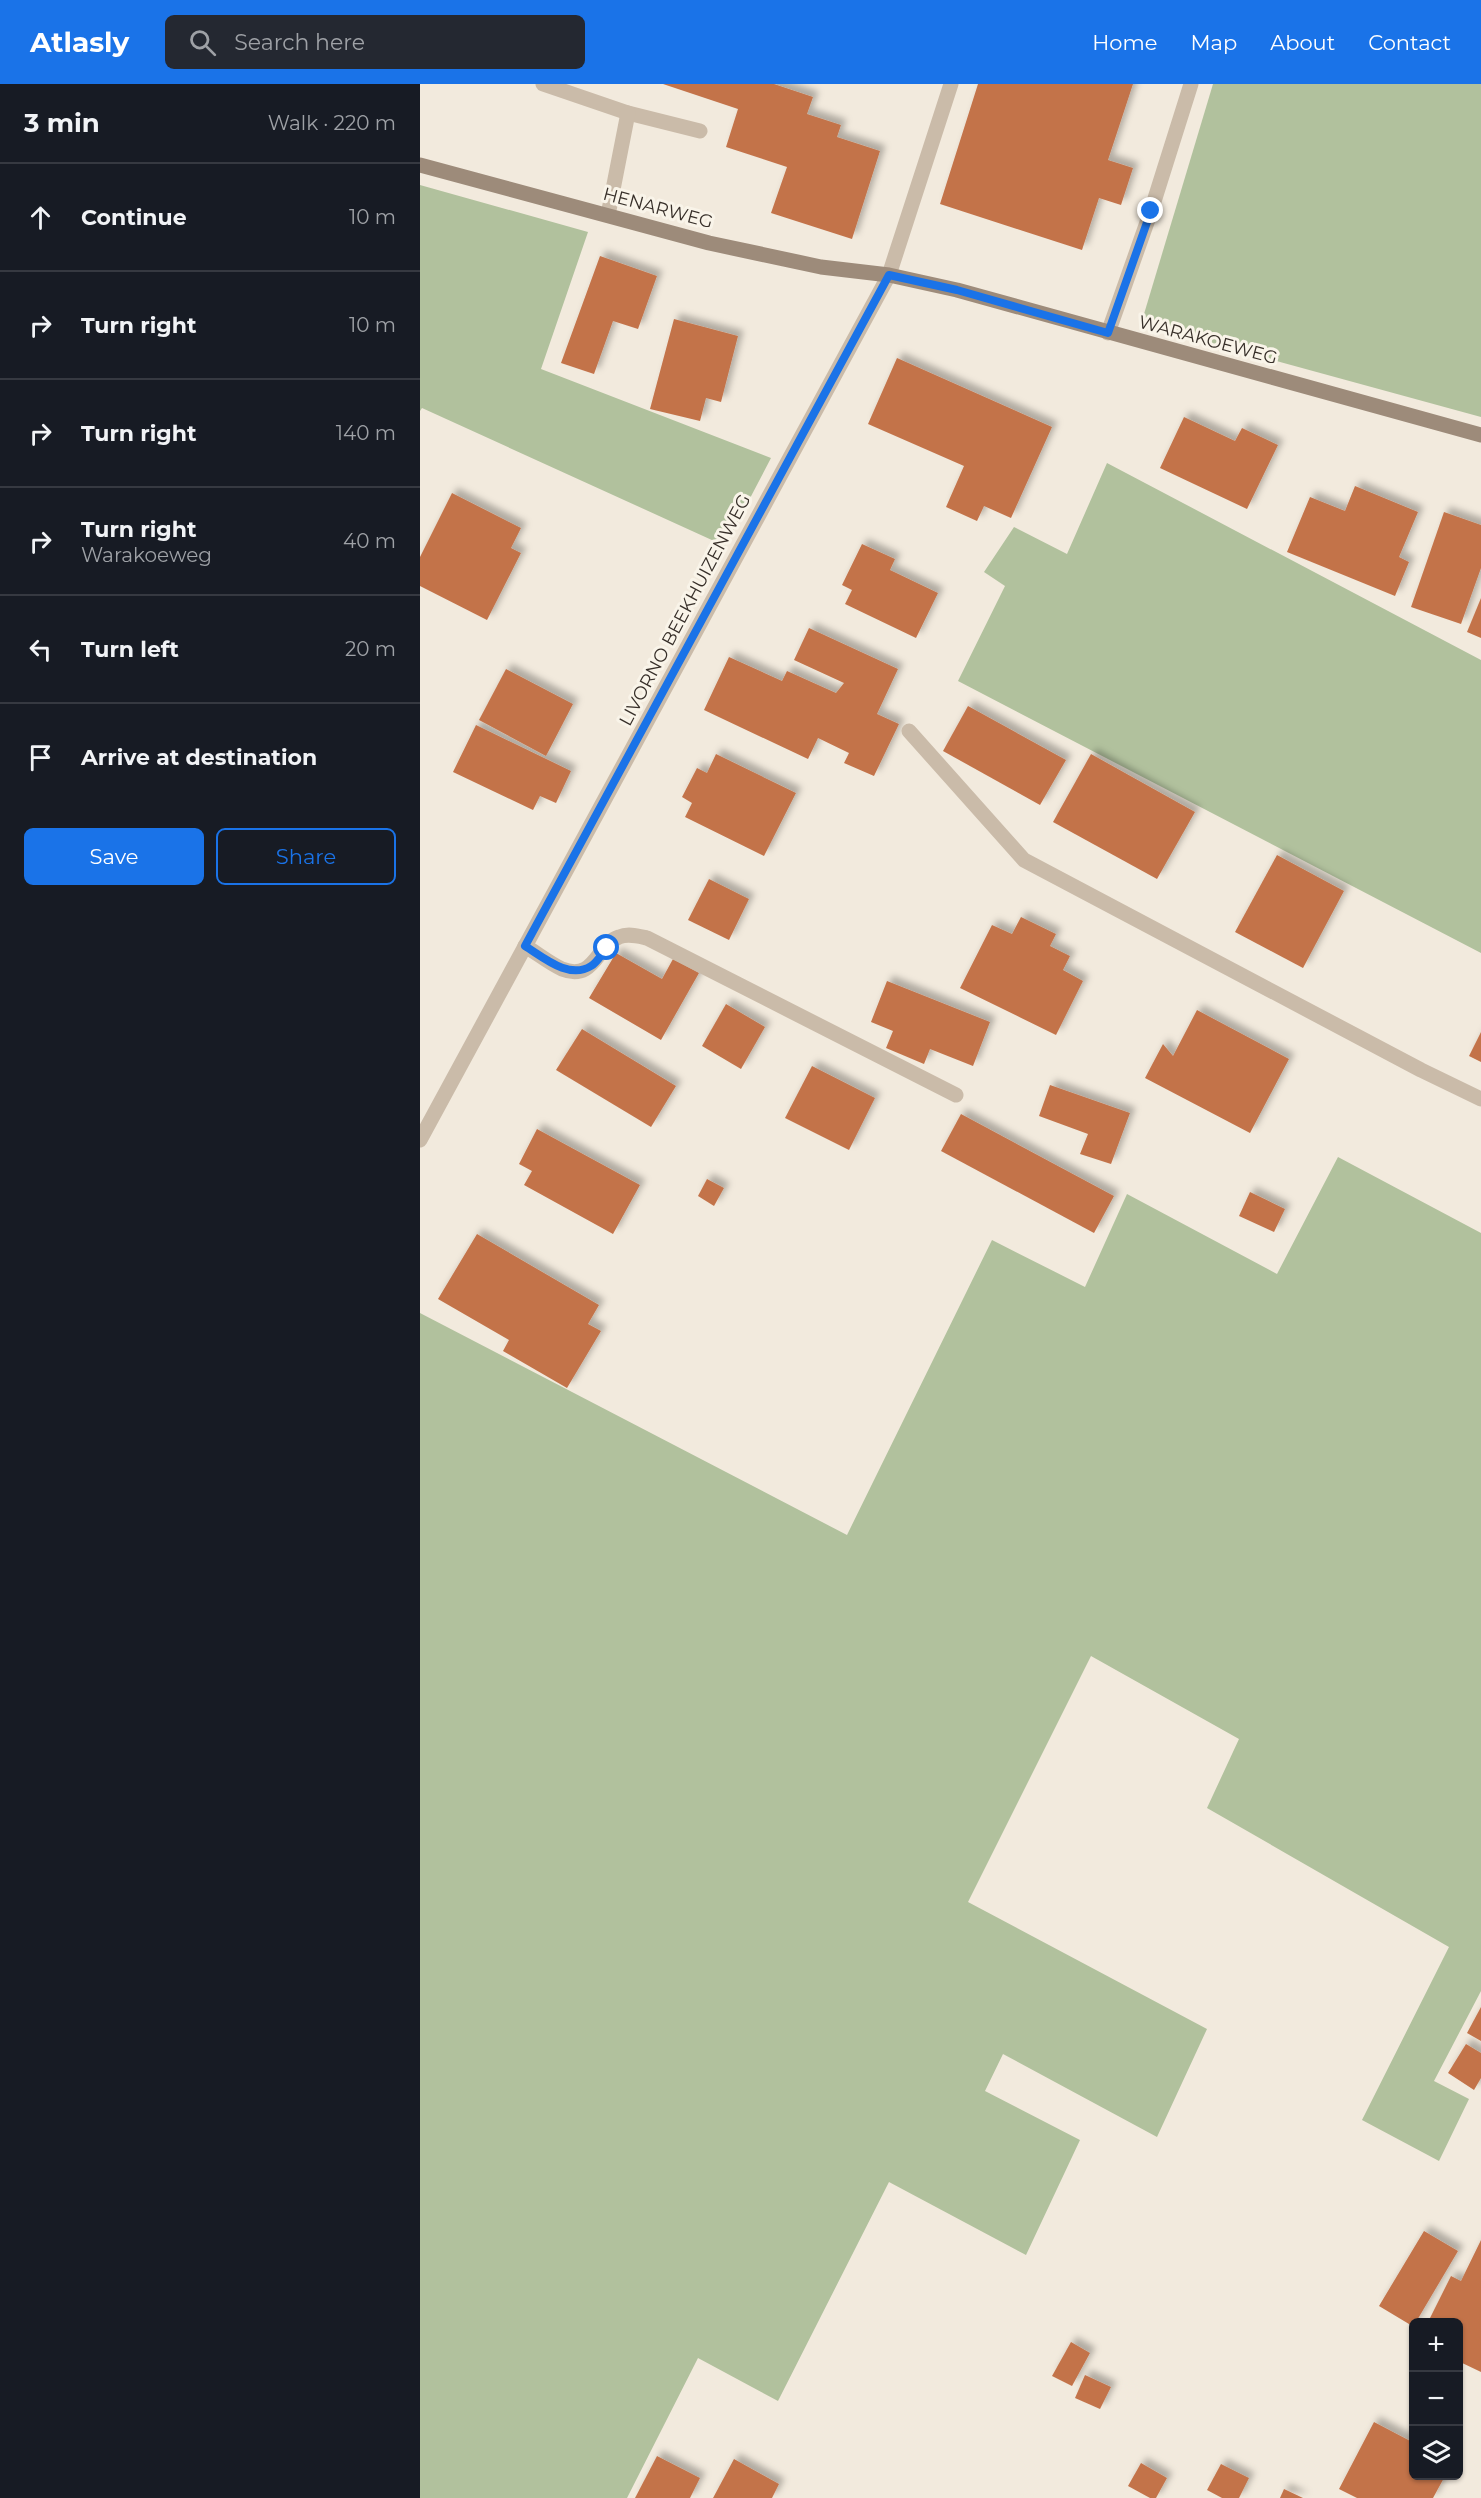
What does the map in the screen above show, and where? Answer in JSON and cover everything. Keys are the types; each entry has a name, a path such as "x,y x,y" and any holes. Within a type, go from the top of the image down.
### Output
{"street":[{"path":"543,84 628,113 700,131"},
{"name":"LIVORNO BEEKHUIZENWEG","path":"420,1140 889,275 951,84"},
{"path":"1108,333 1151,211 1191,84"},
{"path":"608,215 628,113"},
{"name":"HENARWEG","path":"420,165 709,243 821,267 889,275"},
{"name":"WARAKOEWEG","path":"889,275 957,290 1481,435"},
{"path":"909,731 1024,860 1410,1064 1481,1099"},
{"path":"525,946 562,969 575,971 591,966 617,937 630,935 647,938 956,1095"}],"green space":[{"path":"1213,84 1481,84 1481,417 1141,324"},
{"path":"420,185 588,232 541,369 771,458 725,546 422,408 420,411"},
{"path":"1107,463 1481,660 1481,953 958,681 1005,586 984,572 1014,527 1067,554"},
{"path":"1338,1157 1481,1233 1481,1991 1434,2081 1469,2099 1439,2161 1362,2120 1449,1947 1207,1808 1239,1739 1091,1656 968,1902 1207,2029 1157,2137 1003,2054 985,2091 1080,2140 1026,2255 889,2182 778,2401 698,2358 627,2498 420,2498 420,1313 847,1535 992,1240 1085,1287 1127,1194 1277,1274"}],"building":[{"path":"663,84 774,84 813,97 807,114 841,125 837,137 880,151 852,239 771,213 787,167 726,147 738,109"},
{"path":"978,84 1133,84 1108,160 1133,168 1121,205 1099,198 1082,250 940,204"},
{"path":"600,256 657,276 638,329 613,321 594,374 561,363"},
{"path":"674,319 738,336 721,402 706,398 700,421 650,409"},
{"path":"897,358 1052,427 1011,518 984,506 977,521 946,507 964,466 868,424"},
{"path":"1184,417 1235,441 1242,428 1278,445 1247,509 1160,468"},
{"path":"1355,486 1418,512 1399,557 1409,562 1395,596 1287,552 1310,497 1345,511"},
{"path":"452,493 521,528 511,548 521,553 487,620 420,586 420,557"},
{"path":"1444,512 1481,525 1481,568 1461,624 1411,607"},
{"path":"862,544 895,559 890,570 938,593 916,638 845,604 852,590 842,585"},
{"path":"1481,598 1481,638 1467,632"},
{"path":"809,628 898,669 877,714 899,724 874,776 844,763 849,753 818,738 808,759 704,710 729,657 782,681 787,671 836,693 844,683 794,660"},
{"path":"506,669 573,704 546,756 479,720"},
{"path":"968,706 1066,760 1040,805 943,751"},
{"path":"476,725 571,771 556,803 540,796 533,810 453,772"},
{"path":"716,754 796,793 764,856 685,817 692,803 682,797 697,768 707,773"},
{"path":"1091,754 1195,812 1157,879 1053,822"},
{"path":"1277,855 1344,891 1303,968 1235,932"},
{"path":"709,879 749,899 729,940 688,920"},
{"path":"1021,917 1056,934 1050,946 1070,956 1063,970 1083,981 1056,1035 960,988 992,925 1012,934"},
{"path":"616,953 662,979 673,959 699,973 661,1040 589,998"},
{"path":"887,981 990,1022 973,1066 930,1049 924,1064 886,1048 893,1031 871,1022"},
{"path":"726,1004 765,1027 741,1069 702,1046"},
{"path":"1197,1010 1289,1059 1250,1133 1145,1078 1163,1044 1173,1056"},
{"path":"582,1029 676,1086 651,1127 556,1070"},
{"path":"1481,1032 1481,1062 1469,1056"},
{"path":"812,1066 875,1098 849,1150 785,1118"},
{"path":"1050,1085 1130,1113 1111,1164 1080,1154 1088,1134 1039,1116"},
{"path":"961,1114 1114,1196 1094,1233 941,1151"},
{"path":"537,1129 640,1185 613,1234 524,1185 532,1171 519,1164"},
{"path":"707,1179 724,1188 714,1206 698,1196"},
{"path":"1250,1192 1285,1209 1274,1232 1239,1216"},
{"path":"477,1234 599,1305 588,1324 601,1331 567,1388 503,1351 509,1340 438,1299"},
{"path":"1481,2007 1481,2041 1467,2033"},
{"path":"1466,2044 1481,2053 1481,2078 1474,2090 1448,2073"},
{"path":"1424,2231 1458,2251 1418,2318 1409,2318 1409,2324 1379,2306"},
{"path":"1481,2240 1481,2372 1463,2363 1463,2318 1430,2318 1451,2276 1461,2281"},
{"path":"1071,2342 1090,2353 1072,2386 1052,2376"},
{"path":"1085,2375 1111,2387 1100,2409 1075,2398"},
{"path":"1374,2422 1409,2440 1409,2480 1443,2480 1433,2498 1357,2498 1339,2489"},
{"path":"657,2456 700,2478 690,2498 635,2498"},
{"path":"734,2459 779,2484 772,2498 713,2498"},
{"path":"1141,2463 1167,2478 1156,2498 1150,2498 1128,2486"},
{"path":"1221,2464 1249,2478 1239,2498 1222,2498 1207,2490"},
{"path":"1284,2489 1303,2498 1280,2498"}],"route":[{"path":"607,948 591,966 575,971 562,969 525,946 889,275 957,290 1108,333 1151,211"}]}
